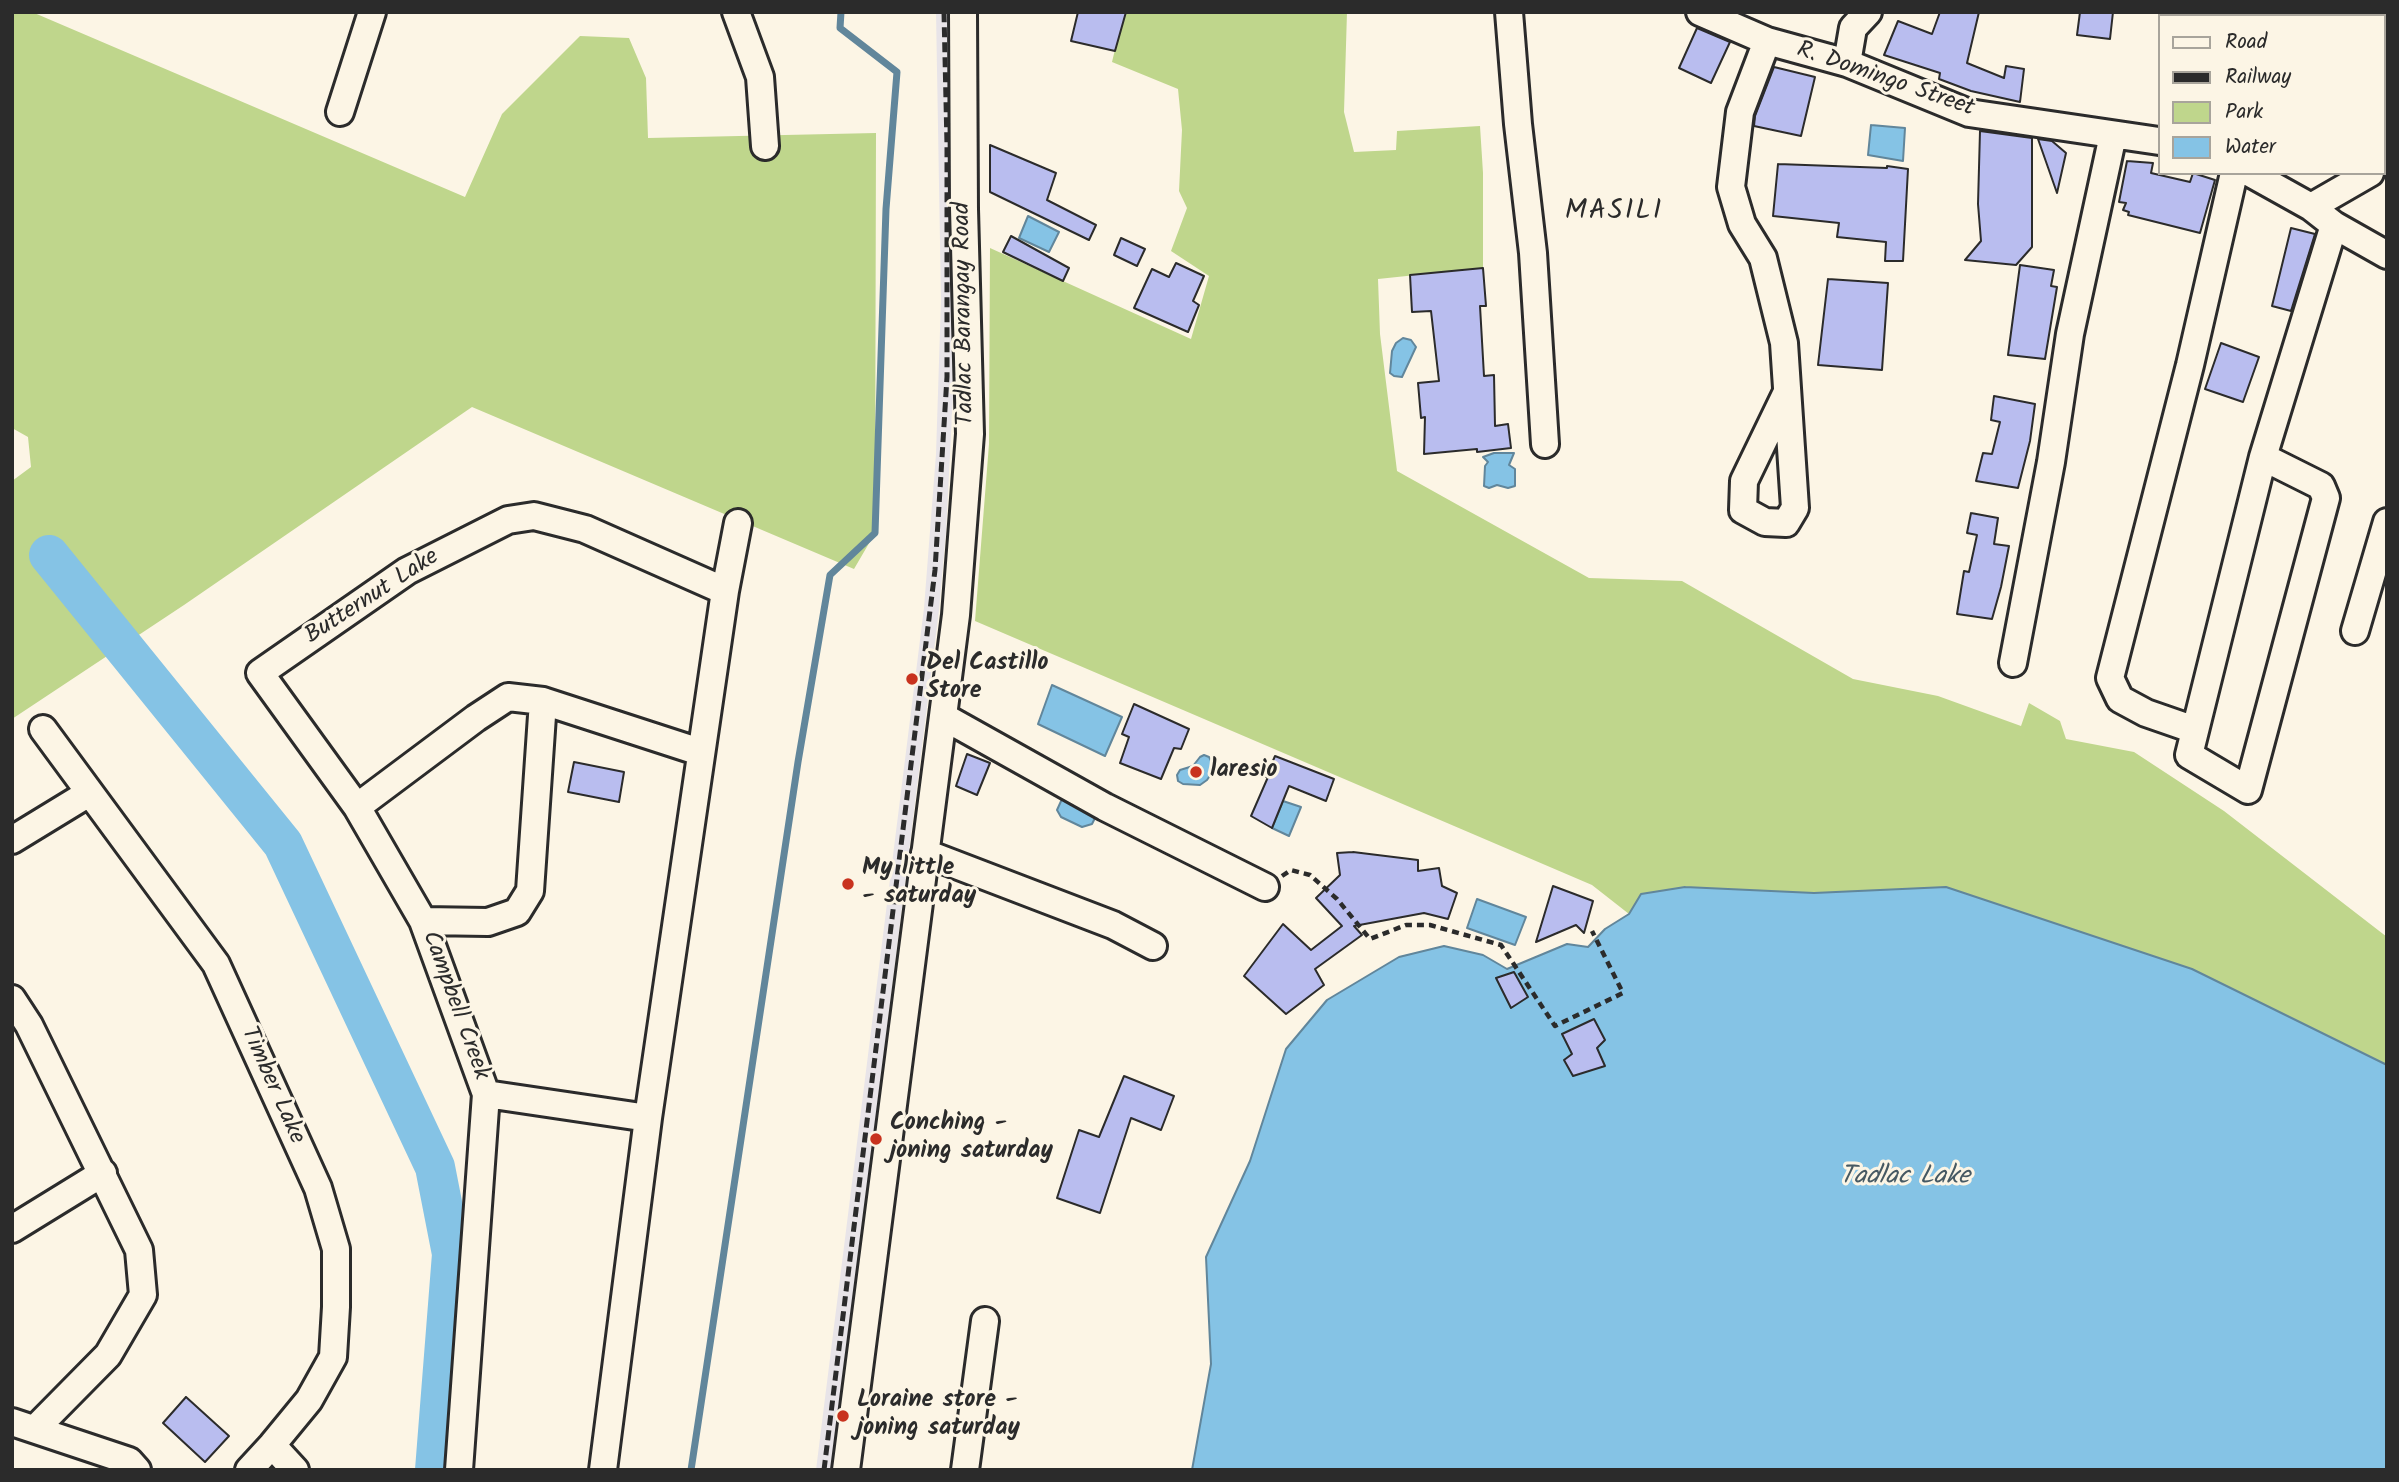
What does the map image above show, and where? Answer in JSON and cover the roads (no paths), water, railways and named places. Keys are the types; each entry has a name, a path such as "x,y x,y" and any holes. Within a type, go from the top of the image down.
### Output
{"street":[{"path":"340,112 372,12"},
{"path":"736,12 760,77 765,146"},
{"name":"Tadlac Barangay Road","path":"846,1470 956,615 970,434 964,209 963,12"},
{"path":"1508,12 1533,253 1545,444"},
{"name":"R. Domingo Street","path":"1700,12 1767,41 1847,63 1969,113 2158,141"},
{"path":"1847,63 1853,28 1868,12"},
{"path":"1767,41 1740,112 1731,187 1742,224 1763,258 1784,343 1787,392"},
{"path":"2013,663 2051,462 2070,334 2113,135"},
{"path":"2195,730 2146,713 2120,699 2110,678 2190,365 2234,175"},
{"path":"2254,175 2311,206 2334,225 2387,255"},
{"path":"2311,206 2366,175"},
{"path":"2263,457 2321,486 2326,498 2248,790 2189,755 2263,457 2334,225"},
{"name":"Butternut Lake","path":"260,673 407,571 508,520 534,516 585,528 725,591"},
{"path":"2355,631 2387,522"},
{"path":"603,1470 648,1118 700,752 738,523"},
{"name":"Campbell Creek","path":"260,673 356,807 423,922 486,1094 459,1470"},
{"path":"356,807 508,697 543,701 700,752"},
{"path":"423,922 488,922 517,912 530,891 543,701"},
{"path":"944,717 1105,807 1265,887"},
{"name":"Timber Lake","path":"43,729 216,964 318,1188 336,1249 337,1307 333,1357 309,1400 249,1470"},
{"path":"12,840 89,793"},
{"path":"925,853 1113,925 1153,946"},
{"path":"12,999 21,1030 103,1173 139,1250 143,1295 108,1355 24,1426"},
{"path":"486,1094 648,1118"},
{"path":"12,1229 103,1173"},
{"path":"965,1470 985,1321"},
{"path":"24,1426 129,1461 136,1470"},
{"path":"272,1446 295,1470"}],"water":[{"path":"1871,125 1905,128 1903,161 1868,155"},
{"path":"1028,216 1059,232 1049,252 1019,238"},
{"path":"1403,338 1411,340 1416,347 1402,377 1394,376 1390,373 1392,351 1396,343"},
{"path":"1494,453 1514,453 1509,465 1515,469 1515,486 1484,486 1485,466 1488,462 1483,457"},
{"path":"1052,685 1122,717 1105,756 1038,724"},
{"name":"laresio","path":"1204,755 1209,757 1215,768 1207,780 1200,785 1178,781 1180,770 1193,766"},
{"path":"1071,796 1097,814 1092,824 1082,827 1061,817 1057,810 1062,799"},
{"path":"1283,801 1301,807 1289,836 1272,828"},
{"name":"Tadlac Lake","path":"1685,887 1814,893 1946,887 2192,969 2387,1065 2387,1470 1192,1470 1211,1364 1206,1257 1250,1161 1286,1049 1327,1000 1399,957 1444,946 1483,955 1507,969 1567,944 1588,947 1605,929 1629,914 1641,894"},
{"path":"1477,899 1526,917 1515,945 1467,928"}],"waterway":[{"path":"691,1470 798,762 830,575 875,533 886,209 897,72 840,28 841,12"},
{"path":"49,555 283,844 435,1167 452,1254 435,1470"}],"railway":[{"path":"824,1470 935,570 947,377 944,12"}],"place":[{"name":"Del Castillo Store","path":"912,679"},
{"name":"laresio","path":"1196,772"},
{"name":"My little - saturday","path":"848,884"},
{"name":"Conching - joning saturday","path":"876,1139"},
{"name":"Loraine store - joning saturday","path":"843,1416"}],"district":[{"name":"MASILI","path":"1614,213"}]}
